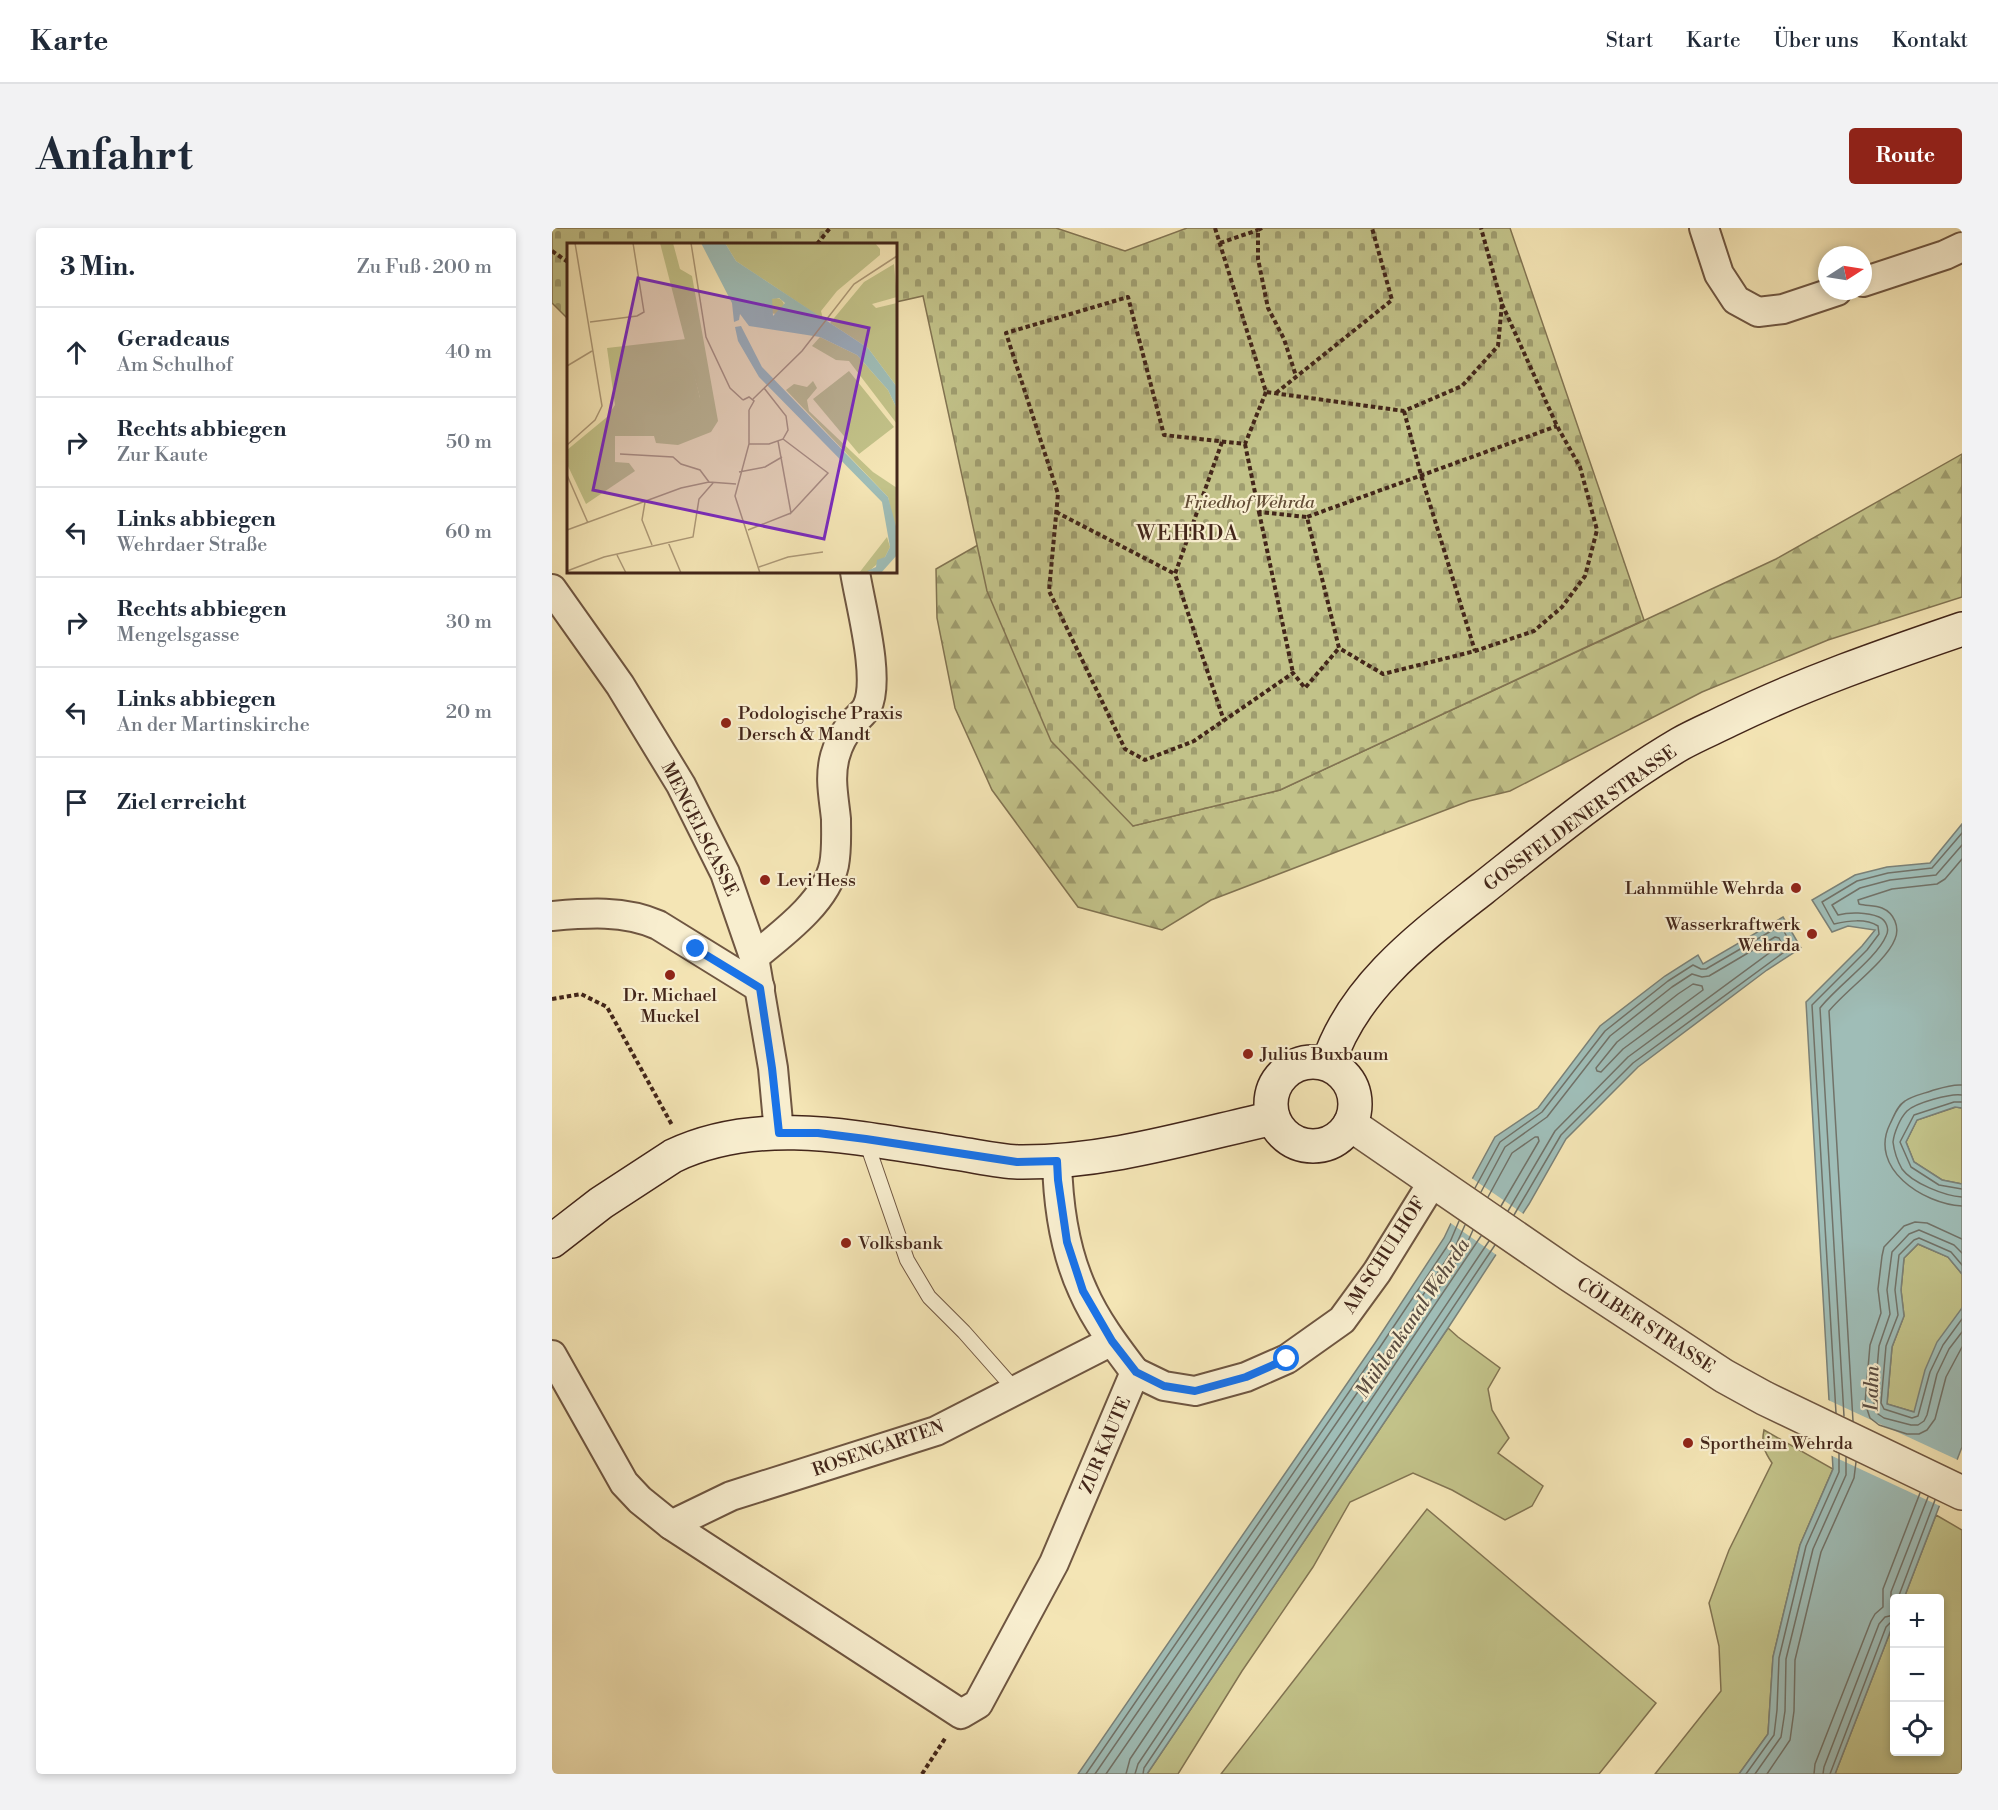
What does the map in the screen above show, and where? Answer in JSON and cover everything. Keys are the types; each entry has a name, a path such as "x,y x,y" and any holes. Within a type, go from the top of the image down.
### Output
{"main road":[{"name":"GOSSFELDENER STRASSE","path":"1328,1064 1361,1000 1390,967 1434,927 1634,774 1681,744 1793,690 1847,668 1962,629"},
{"path":"1317,1061 1328,1064 1348,1079 1353,1090 1354,1113 1350,1124 1340,1137 1318,1146 1303,1145 1293,1141 1280,1130 1273,1118 1270,1105 1272,1093 1282,1075 1290,1068 1302,1062 1317,1061"},
{"path":"552,1240 644,1174 685,1150 723,1139 779,1133 818,1133 1017,1162 1057,1161 1132,1151 1273,1118"},
{"name":"CÖLBER STRASSE","path":"1350,1124 1724,1376 1764,1398 1962,1493"}],"street":[{"path":"1704,228 1719,274 1736,300 1758,312 1783,309 1818,297"},
{"path":"1872,279 1945,255 1962,247"},
{"path":"754,957 795,923 826,886 834,866 836,839 831,785 835,756 851,725 866,709 872,696 872,672 855,573"},
{"name":"MENGELSGASSE","path":"552,589 620,685 681,785 725,873 754,957 772,1068 779,1133"},
{"path":"552,916 585,913 645,919 760,988"},
{"path":"1057,1161 1067,1242 1083,1291 1112,1341 1136,1372"},
{"name":"AM SCHULHOF","path":"1136,1372 1164,1386 1195,1391 1246,1377 1287,1359 1342,1320 1443,1187"},
{"name":"ROSENGARTEN","path":"671,1525 731,1496 936,1431 1017,1392 1112,1341"},
{"path":"552,1355 624,1483 640,1500 671,1525 961,1714"},
{"name":"ZUR KAUTE","path":"961,1714 978,1704 1054,1563 1136,1372"}],"lane":[{"path":"866,1139 907,1260 929,1297 964,1332 1017,1392"}],"path":[{"path":"818,243 830,228"},
{"path":"1215,228 1266,392 1245,444 1293,673 1305,688 1340,648"},
{"path":"1275,393 1392,300 1372,228"},
{"path":"1307,517 1340,648 1383,674 1475,651 1534,630 1562,607 1585,576 1597,530 1580,467 1557,426 1502,304 1481,228"},
{"path":"1220,243 1260,229 1258,259 1268,308 1284,339 1296,376"},
{"path":"552,251 567,261"},
{"path":"1245,444 1164,435 1128,297 1006,333 1058,494 1049,591 1125,749 1145,760 1194,741 1293,673"},
{"path":"1266,392 1404,411 1462,387 1498,346 1502,304"},
{"path":"1404,411 1421,475 1475,651"},
{"path":"1259,512 1307,517 1557,426"},
{"path":"1222,442 1175,574 1224,721"},
{"path":"1056,512 1175,574"},
{"path":"552,999 581,994 607,1007 685,1150"},
{"path":"922,1774 961,1714"}],"green space":[{"name":"Friedhof Wehrda","path":"552,228 1056,228 1125,251 1187,228 1510,228 1644,620 1280,790 1133,826 1051,741 987,591 923,296 897,302 897,243 567,243 567,318 552,303"},
{"path":"1962,454 1962,597 1828,640 1702,692 1510,791 1469,801 1211,900 1162,930 1078,907 992,790 955,708 937,618 936,569 978,545 988,591 1133,826 1280,790 1776,559"},
{"path":"1956,1107 1962,1108 1962,1184 1942,1180 1914,1162 1906,1142 1917,1120"},
{"path":"1918,1244 1948,1257 1962,1274 1962,1308 1914,1412 1887,1404 1892,1347 1904,1316 1901,1290 1904,1258"},
{"path":"1448,1328 1500,1368 1488,1389 1492,1410 1509,1438 1498,1453 1543,1486 1532,1506 1505,1520 1452,1490 1413,1473 1350,1502 1313,1567 1242,1671 1178,1774 1147,1774"},
{"path":"1764,1430 1833,1469 1800,1545 1773,1657 1768,1734 1739,1774 1655,1774 1721,1691 1719,1646 1709,1603 1729,1550 1772,1463 1764,1447"},
{"path":"1427,1509 1656,1703 1599,1774 1221,1774"},
{"path":"1936,1515 1962,1530 1962,1774 1835,1774 1890,1632 1890,1756 1944,1756 1944,1594 1906,1594"}],"water":[{"name":"Lahn","path":"1962,824 1962,1108 1955,1107 1917,1120 1906,1142 1914,1162 1942,1180 1962,1184 1962,1274 1948,1257 1918,1244 1904,1258 1901,1290 1904,1316 1892,1347 1887,1404 1914,1412 1925,1370 1937,1342 1962,1308 1962,1447 1906,1594 1890,1594 1890,1632 1835,1774 1739,1774 1768,1734 1773,1657 1800,1545 1833,1469 1806,1002 1875,930 1848,926 1832,932 1812,900 1855,875 1887,867 1930,863"},
{"name":"Mühlenkanal Wehrda","path":"1783,917 1801,948 1767,970 1638,1067 1566,1139 1529,1204 1448,1328 1147,1774 1078,1774 1375,1343 1444,1238 1495,1137 1538,1108 1600,1026 1665,976 1698,955 1703,964"}],"pier":[{"path":"1470,1177 1525,1215 1498,1256 1449,1222"},
{"path":"1826,1399 1960,1461 1942,1507 1830,1455"}],"place":[{"name":"Podologische Praxis Dersch & Mandt","path":"726,723"},
{"name":"Levi Hess","path":"765,880"},
{"name":"Lahnmühle Wehrda","path":"1796,888"},
{"name":"Wasserkraftwerk Wehrda","path":"1812,934"},
{"name":"Dr. Michael Muckel","path":"670,975"},
{"name":"Julius Buxbaum","path":"1248,1054"},
{"name":"Volksbank","path":"846,1243"},
{"name":"Sportheim Wehrda","path":"1688,1443"}],"district":[{"name":"WEHRDA","path":"1188,533"}],"route":[{"path":"696,949 760,988 777,1103 779,1133 818,1133 1017,1162 1057,1161 1067,1242 1083,1291 1112,1341 1136,1372 1164,1386 1195,1391 1246,1377 1287,1359"}]}
